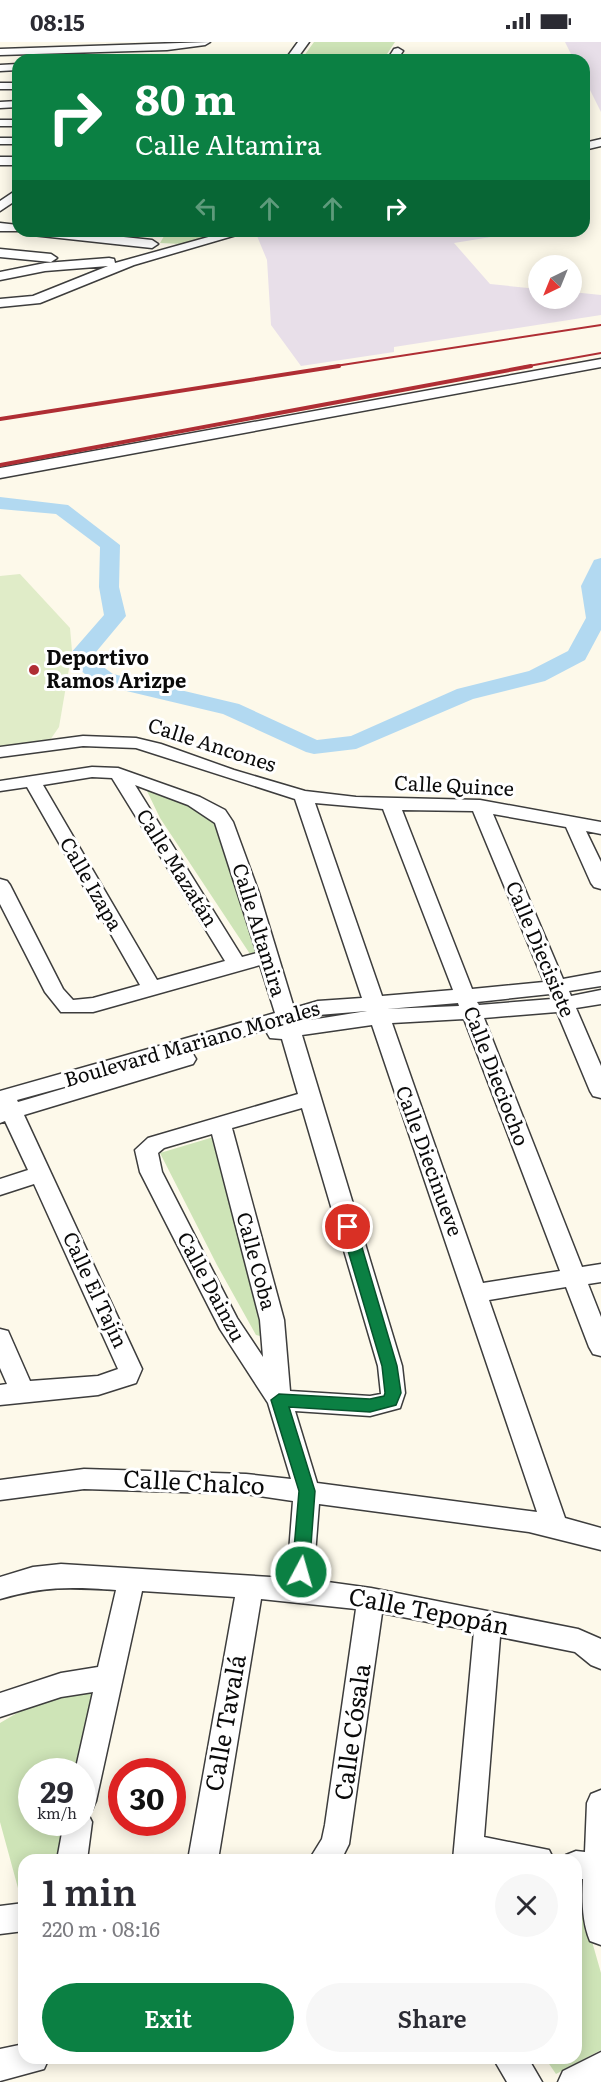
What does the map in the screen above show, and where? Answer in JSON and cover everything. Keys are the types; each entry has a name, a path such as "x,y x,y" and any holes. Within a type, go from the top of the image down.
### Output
{"street":[{"path":"0,47 7,42"},
{"path":"95,54 205,42"},
{"path":"295,54 304,42"},
{"path":"0,52 57,54"},
{"path":"0,207 12,198"},
{"path":"0,276 48,263 66,237"},
{"path":"76,237 149,253"},
{"path":"0,303 17,303 47,297 149,253 158,237"},
{"path":"0,253 48,263 90,266 218,237"},
{"path":"0,473 601,363"},
{"name":"Calle Ancones","path":"0,752 83,741 136,743 161,749 228,774 303,796"},
{"name":"Calle Altamira","path":"0,786 92,772 118,773 194,801 218,814 224,822 268,956 390,1366 393,1393 391,1401 370,1406 279,1400"},
{"name":"Calle Mazatán","path":"118,773 237,964"},
{"name":"Calle Izapa","path":"32,781 151,987"},
{"name":"Calle Quince","path":"303,796 391,805 480,806 601,828"},
{"name":"Calle Diecinueve","path":"303,796 477,1293 555,1526"},
{"name":"Calle Dieciocho","path":"391,805 601,1347"},
{"name":"Calle Diecisiete","path":"480,806 601,1091"},
{"path":"573,822 601,883"},
{"path":"0,885 55,993 68,1008 80,1008 268,956"},
{"name":"Boulevard Mariano Morales","path":"560,996 601,979"},
{"name":"Boulevard Mariano Morales","path":"3,1102 287,1022 376,1009 560,996 601,997"},
{"name":"Calle Dainzu","path":"299,1590 307,1491 279,1400 228,1323 146,1160 146,1150 156,1143 310,1098"},
{"name":"Calle El Tajín","path":"3,1102 41,1174 130,1369 127,1376 104,1385 11,1393"},
{"name":"Calle Coba","path":"220,1124 272,1320 279,1400"},
{"path":"0,1187 41,1174"},
{"path":"477,1293 601,1273"},
{"path":"0,1338 11,1393"},
{"name":"Calle Chalco","path":"0,1490 84,1479 246,1484 555,1526 601,1539"},
{"name":"Calle Tepopán","path":"0,1588 33,1578 61,1575 299,1590 371,1599 578,1641 590,1646 601,1657"},
{"path":"92,1758 132,1578"},
{"name":"Calle Tavalá","path":"204,1854 250,1586"},
{"name":"Calle Cósala","path":"328,1854 335,1844 339,1825 371,1599"},
{"path":"469,1854 488,1623"},
{"path":"0,1705 62,1685 109,1678"},
{"path":"601,1820 587,1866 597,1902 601,1931"},
{"path":"73,1854 76,1836"},
{"path":"0,2065 18,2061"},
{"path":"513,2064 525,2082"},
{"path":"574,2082 601,2068"}],"shaded area":[{"path":"565,42 601,42 601,112 590,90 590,54 571,54"},
{"path":"257,237 491,237 454,243 490,284 528,288 528,309 582,309 582,293 601,295 601,315 394,347 394,352 301,366 271,325 267,260"}],"green space":[{"path":"314,42 395,42 387,54 305,54"},
{"path":"164,237 212,237 182,244 160,243"},
{"name":"Deportivo Ramos Arizpe","path":"20,574 70,628 72,651 59,727 50,740 0,747 0,576"},
{"path":"152,787 218,819 263,953 250,954 160,818 147,791"},
{"path":"217,1136 268,1338 256,1335 217,1265 160,1153"},
{"path":"92,1692 81,1758 18,1758 18,1836 67,1836 63,1854 18,1854 18,1888 0,1822 0,1723 34,1703"},
{"path":"582,1874 589,1875 589,1931 601,1973 601,2050 582,2060"},
{"path":"549,2064 575,2064 556,2074"}],"waterway":[{"path":"0,503 61,509 110,545 109,587 115,616 78,659 105,679 231,709 314,747 356,742 465,694 537,676 577,655 597,618 591,586 601,564"}],"railway":[{"path":"329,367 601,325"},
{"path":"523,367 601,353"},
{"path":"0,419 339,366"},
{"path":"0,465 531,366"}],"place":[{"name":"Deportivo Ramos Arizpe","path":"34,670"}],"route":[{"path":"301,1572 307,1491 279,1400 370,1406 382,1405 391,1401 393,1393 390,1366 348,1227"}]}
